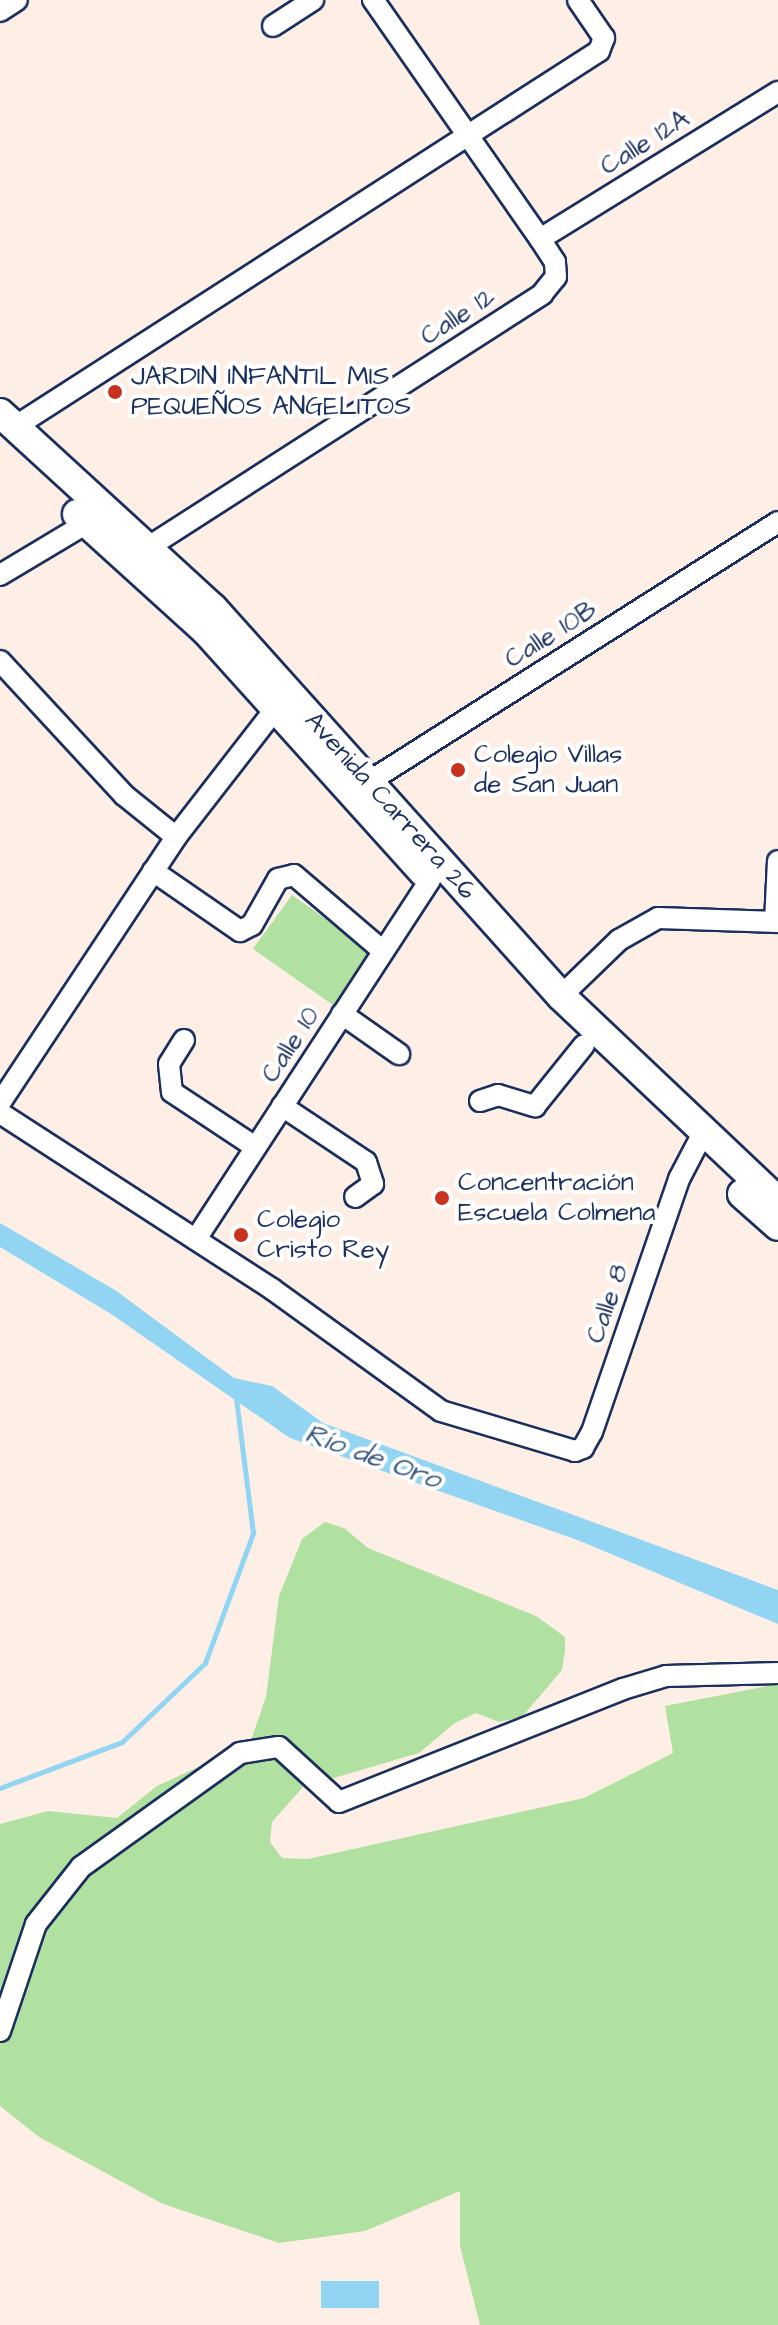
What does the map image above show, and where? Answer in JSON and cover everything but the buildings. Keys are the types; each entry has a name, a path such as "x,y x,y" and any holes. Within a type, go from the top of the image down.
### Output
{"main road":[{"name":"Avenida Carrera 26","path":"4,428 87,523 207,632 276,708 361,787 778,1226"},
{"name":"Avenida Carrera 26","path":"4,428 213,608 361,787 430,880 584,1045 698,1142 778,1201"}],"street":[{"path":"0,11 17,0"},
{"path":"273,26 313,0"},
{"path":"373,0 466,138 540,239"},
{"path":"4,428 599,51 604,38 578,0"},
{"name":"Calle 12A","path":"540,239 778,92"},
{"name":"Calle 12","path":"147,548 542,294 556,277 555,262 540,239"},
{"name":"Calle 10B","path":"361,787 778,522"},
{"path":"0,575 87,523"},
{"path":"0,661 124,795 176,837"},
{"path":"0,1103 176,837 276,708"},
{"path":"561,996 619,940 658,918 777,922 778,861"},
{"path":"153,871 240,931 252,925 278,879 294,875 383,951"},
{"name":"Calle 10","path":"196,1239 430,880"},
{"path":"342,1014 399,1054"},
{"path":"184,1040 169,1064 172,1092 255,1147"},
{"path":"480,1101 498,1095 535,1106 584,1045"},
{"path":"282,1106 366,1162 373,1184 355,1197"},
{"path":"0,1113 196,1239"},
{"name":"Calle 8","path":"196,1239 441,1411 575,1451 583,1448 698,1142"},
{"path":"0,2031 36,1924 81,1867 240,1753 279,1747 339,1802 623,1689 666,1676 778,1673"}],"green space":[{"path":"292,895 372,952 333,1005 253,949"},
{"path":"325,1522 344,1528 368,1548 536,1616 565,1637 565,1650 562,1670 522,1717 499,1722 476,1713 455,1723 419,1753 303,1787 272,1822 270,1842 282,1858 308,1859 584,1798 673,1753 665,1706 778,1684 778,2325 480,2325 460,2246 460,2191 365,2231 279,2243 163,2204 39,2137 0,2106 0,1824 48,1811 117,1818 157,1786 250,1743 266,1697 279,1596 302,1539"}],"water":[{"name":"Río de Oro","path":"0,1223 115,1290 234,1378 272,1386 323,1423 778,1590 778,1624 580,1541 290,1438 111,1314 0,1247"},
{"path":"321,2281 379,2281 379,2308 321,2308"}],"waterway":[{"path":"0,1788 122,1742 205,1663 253,1533 236,1399"}],"place":[{"name":"JARDIN INFANTIL MIS PEQUEÑOS ANGELITOS","path":"115,392"},
{"name":"Colegio Villas de San Juan","path":"458,770"},
{"name":"Concentración Escuela Colmena","path":"442,1198"},
{"name":"Colegio Cristo Rey","path":"241,1235"}]}
